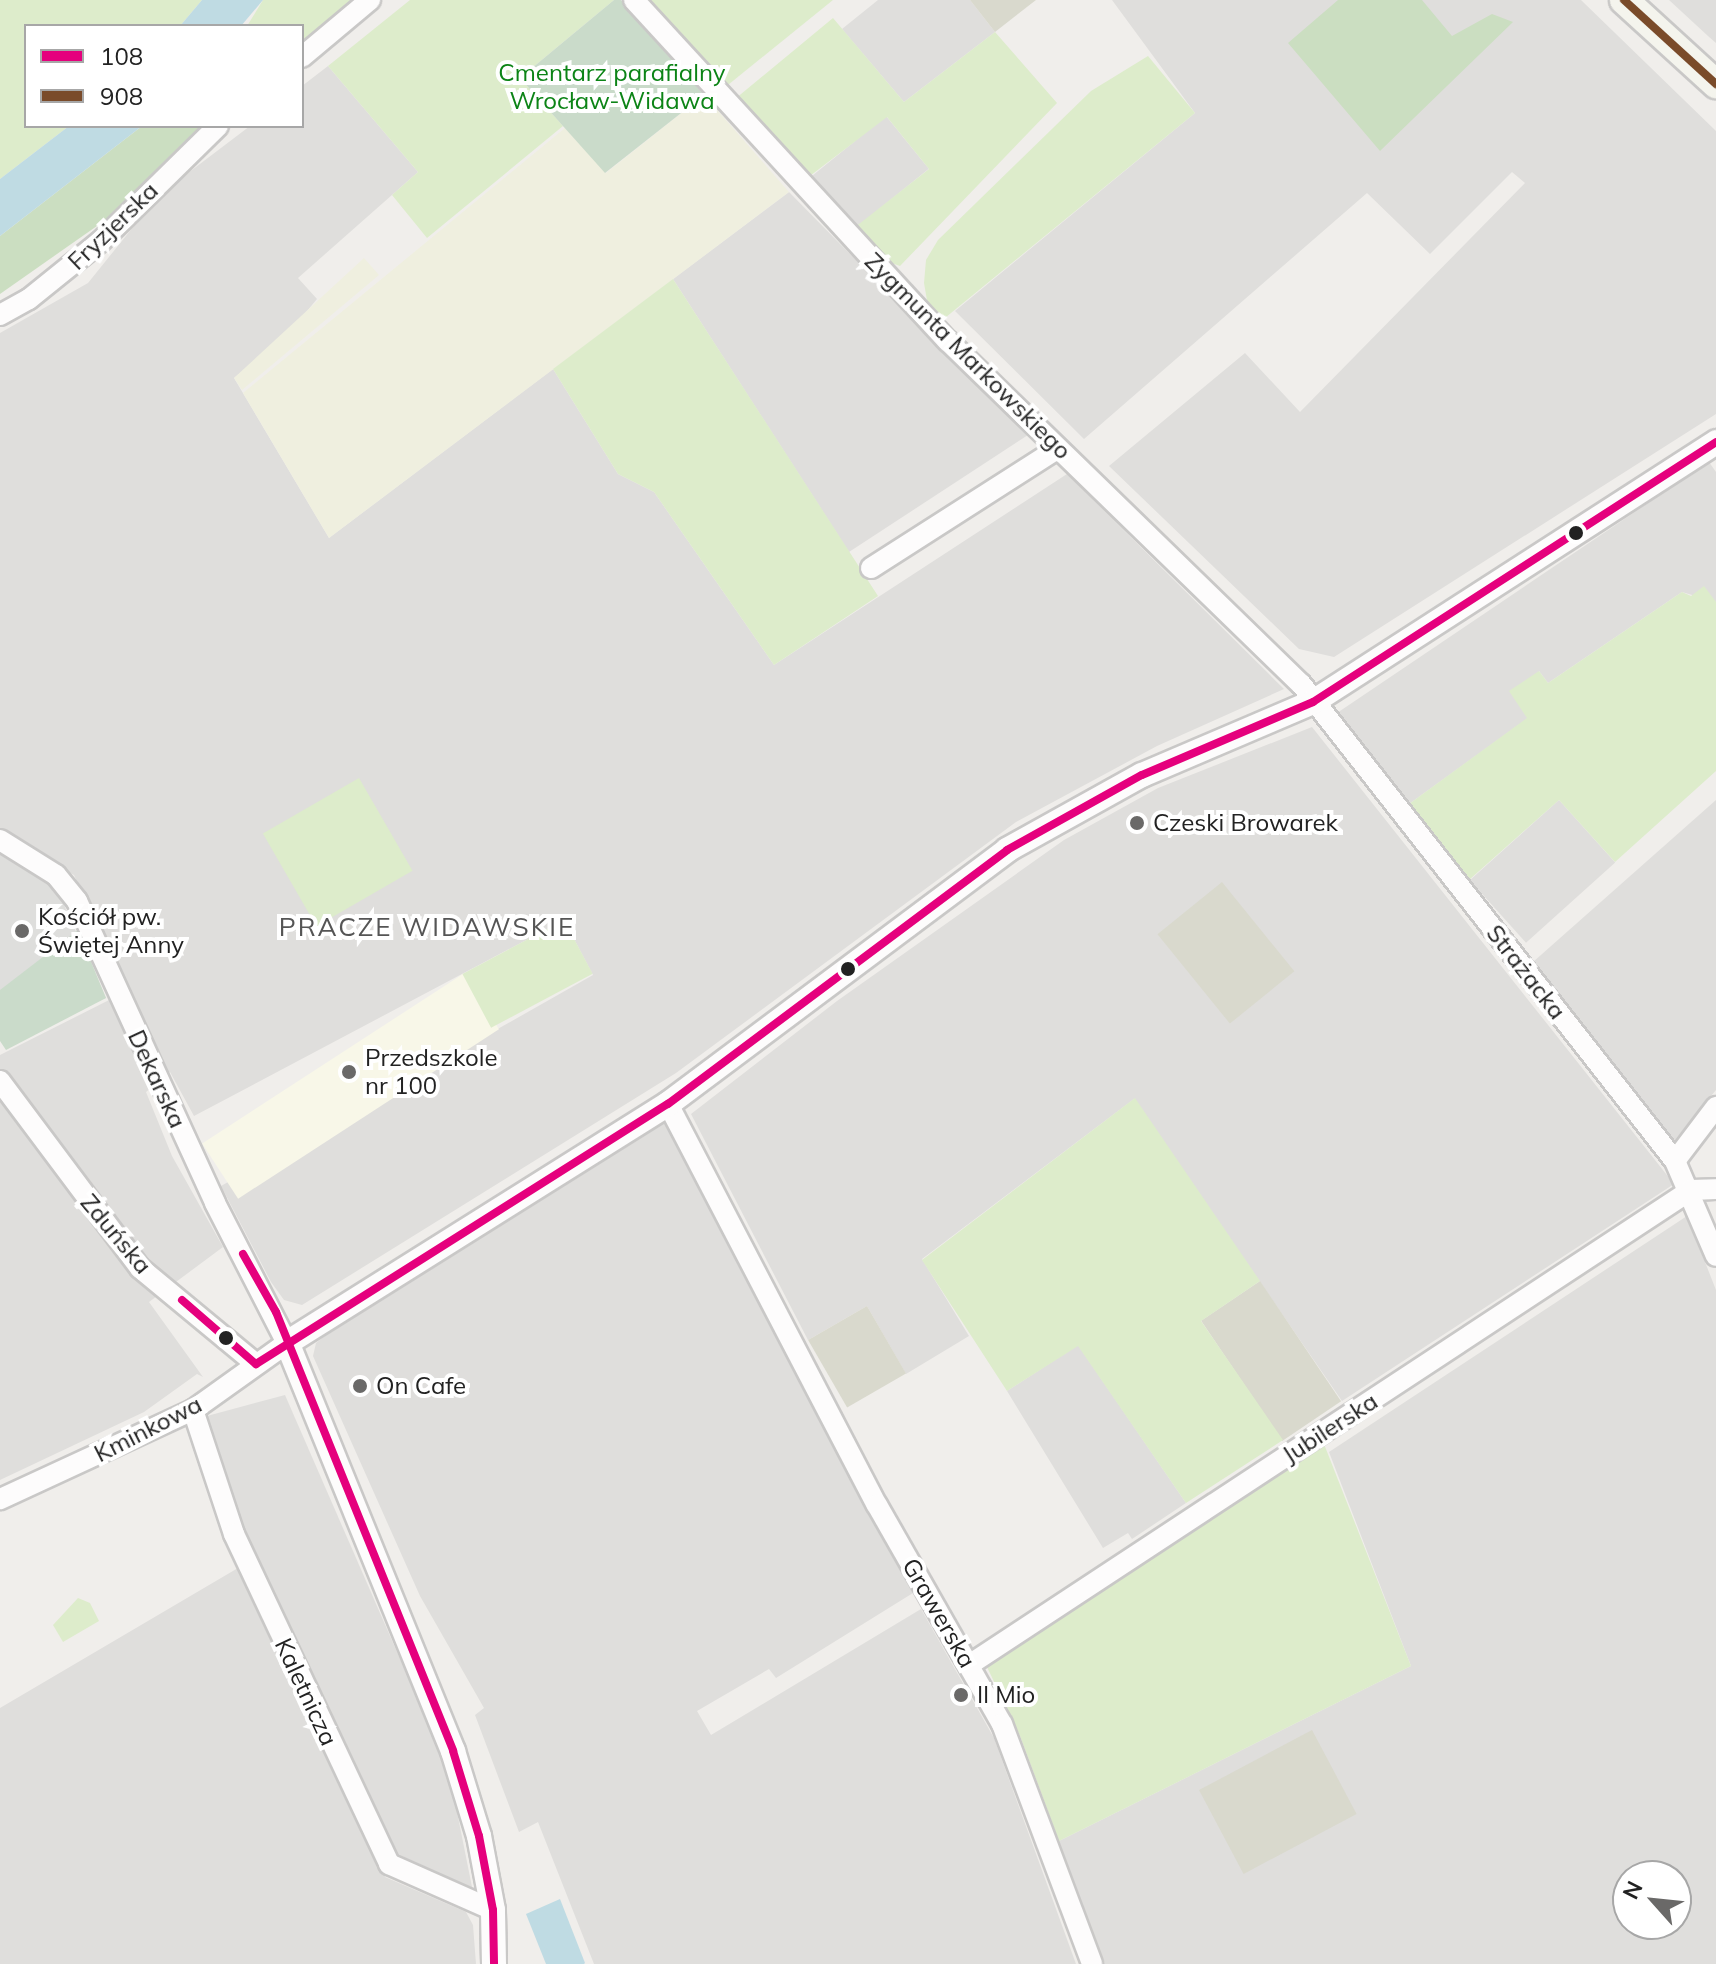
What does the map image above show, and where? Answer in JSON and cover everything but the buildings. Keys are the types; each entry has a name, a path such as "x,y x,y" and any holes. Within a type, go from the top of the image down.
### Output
{"main road":[{"path":"1624,0 1716,84"}],"street":[{"path":"304,55 370,0"},
{"name":"Zygmunta Markowskiego","path":"634,0 948,341 1313,702"},
{"name":"Fryzjerska","path":"0,315 29,299 101,241 216,128"},
{"path":"494,1964 493,1910 479,1836 453,1751 287,1343 668,1104 1007,850 1142,775 1313,702 1716,442"},
{"path":"871,568 1057,449"},
{"name":"Strażacka","path":"1313,702 1675,1161 1691,1190 1716,1256"},
{"name":"Dekarska","path":"0,840 56,875 77,901 201,1174 287,1343"},
{"name":"Zduńska","path":"0,1081 140,1268 256,1364"},
{"name":"Grawerska","path":"668,1104 877,1505 1002,1724 1092,1964"},
{"path":"1675,1161 1716,1107"},
{"path":"1691,1190 1716,1189"},
{"name":"Jubilerska","path":"969,1665 1691,1190"},
{"name":"Kminkowa","path":"0,1499 195,1418 256,1364 287,1343"},
{"name":"Kaletnicza","path":"195,1418 234,1534 389,1864 493,1910"}],"shaded area":[{"path":"878,0 970,0 995,32 904,102 842,29"},
{"path":"970,0 1036,0 995,32"},
{"path":"1112,0 1581,0 1716,131 1716,414 1334,657 1299,649 1109,466 1245,353 1300,412 1525,183 1512,172 1430,254 1367,193 1084,439 955,311 1195,113"},
{"path":"1669,0 1716,0 1716,43 1708,36"},
{"path":"328,66 418,172 298,278 317,299 292,329 234,378 329,538 553,369 618,474 654,492 774,665 1067,474 1284,689 1157,746 1016,822 676,1073 302,1305 284,1300 271,1282 221,1186 593,975 564,920 194,1116 170,1072 146,1092 172,1156 223,1247 149,1302 203,1377 197,1374 144,1412 0,1480 0,1055 127,991 74,875 0,834 0,333 88,283 159,195 247,128 304,128 304,84"},
{"path":"886,116 929,169 850,233 807,180"},
{"path":"789,192 1028,435 849,552 673,279"},
{"path":"1709,462 1716,472 1716,602 1682,592 1548,683 1539,671 1528,718 1409,804 1337,713"},
{"path":"1312,727 1674,1184 1342,1401 1134,1099 922,1259 969,1336 906,1374 867,1306 808,1340 691,1114 837,1001 1064,840 1158,788"},
{"path":"1559,800 1615,862 1526,943 1470,880"},
{"path":"1716,800 1716,1090 1674,1141 1533,962"},
{"path":"0,849 55,885 106,998 0,1041"},
{"path":"1222,882 1294,971 1230,1024 1157,934"},
{"name":"Przedszkole nr 100","path":"463,974 499,1029 238,1199 202,1143"},
{"path":"669,1118 913,1593 776,1678 769,1669 697,1711 711,1735 921,1609 994,1738 1076,1964 594,1964 538,1822 519,1832 475,1715 484,1708 420,1596 313,1356 316,1343 347,1319"},
{"path":"1687,1216 1716,1290 1716,1964 1102,1964 1059,1841 1411,1666 1329,1452"},
{"path":"1260,1281 1341,1401 1282,1441 1201,1321"},
{"path":"867,1306 906,1374 847,1408 808,1340"},
{"path":"1078,1345 1186,1503 1132,1539 1128,1533 1103,1548 1007,1391"},
{"path":"285,1395 431,1730 455,1802 472,1887 436,1876 395,1852 243,1538 207,1416"},
{"path":"238,1568 385,1877 466,1912 473,1925 476,1964 0,1964 0,1708"},
{"path":"1312,1730 1357,1814 1244,1874 1199,1790"}],"green space":[{"path":"0,0 202,0 182,24 24,24 24,128 66,128 0,179"},
{"path":"263,0 351,0 304,40 304,24 248,24"},
{"path":"410,0 614,0 520,78 563,126 427,238 392,195 418,172 328,66"},
{"name":"Cmentarz parafialny Wrocław-Widawa","path":"614,0 621,0 704,95 605,173 520,78"},
{"path":"652,0 833,0 723,89 648,3"},
{"path":"1338,0 1422,0 1452,36 1492,14 1513,22 1380,151 1288,43"},
{"path":"833,18 904,102 995,32 1057,103 900,266 883,260 854,228 929,169 887,117 806,179 735,99"},
{"path":"1148,56 1195,113 940,322 929,312 924,283 926,260 938,240 1091,91"},
{"path":"704,95 789,192 329,538 243,393 565,128 606,173"},
{"path":"139,128 205,128 114,214 0,294 0,236"},
{"path":"364,258 379,275 242,390 234,378"},
{"path":"673,279 878,596 774,665 654,492 618,474 553,369"},
{"path":"1704,586 1716,602 1716,771 1615,862 1559,800 1469,880 1409,804 1527,718 1509,691 1539,671 1548,683 1682,592 1691,596"},
{"path":"359,778 413,871 316,926 263,834"},
{"path":"564,920 593,974 491,1028 462,974"},
{"path":"78,930 106,998 6,1050 0,1041 0,990"},
{"path":"1135,1098 1260,1281 1201,1321 1283,1440 1186,1503 1078,1346 1007,1391 922,1260"},
{"path":"1324,1444 1411,1666 1059,1841 1020,1736 987,1667"},
{"path":"78,1598 90,1603 99,1621 63,1642 53,1625"}],"water":[{"path":"202,0 263,0 243,24 182,24"},
{"path":"66,128 139,128 0,236 0,179"},
{"path":"560,1899 584,1964 546,1964 526,1914"}],"transit line":[{"name":"908","path":"1624,0 1716,84"},
{"name":"108","path":"256,1364 668,1104 1007,850 1142,775 1313,702 1716,442"},
{"name":"108","path":"243,1254 276,1312 453,1751 479,1836 493,1910 494,1964"},
{"name":"108","path":"182,1300 256,1364"}],"place":[{"name":"Czeski Browarek","path":"1137,823"},
{"name":"Kościół pw. Świętej Anny","path":"22,931"},
{"name":"Przedszkole nr 100","path":"349,1072"},
{"name":"On Cafe","path":"360,1386"},
{"name":"Il Mio","path":"961,1695"}],"district":[{"name":"PRACZE WIDAWSKIE","path":"427,927"}]}
